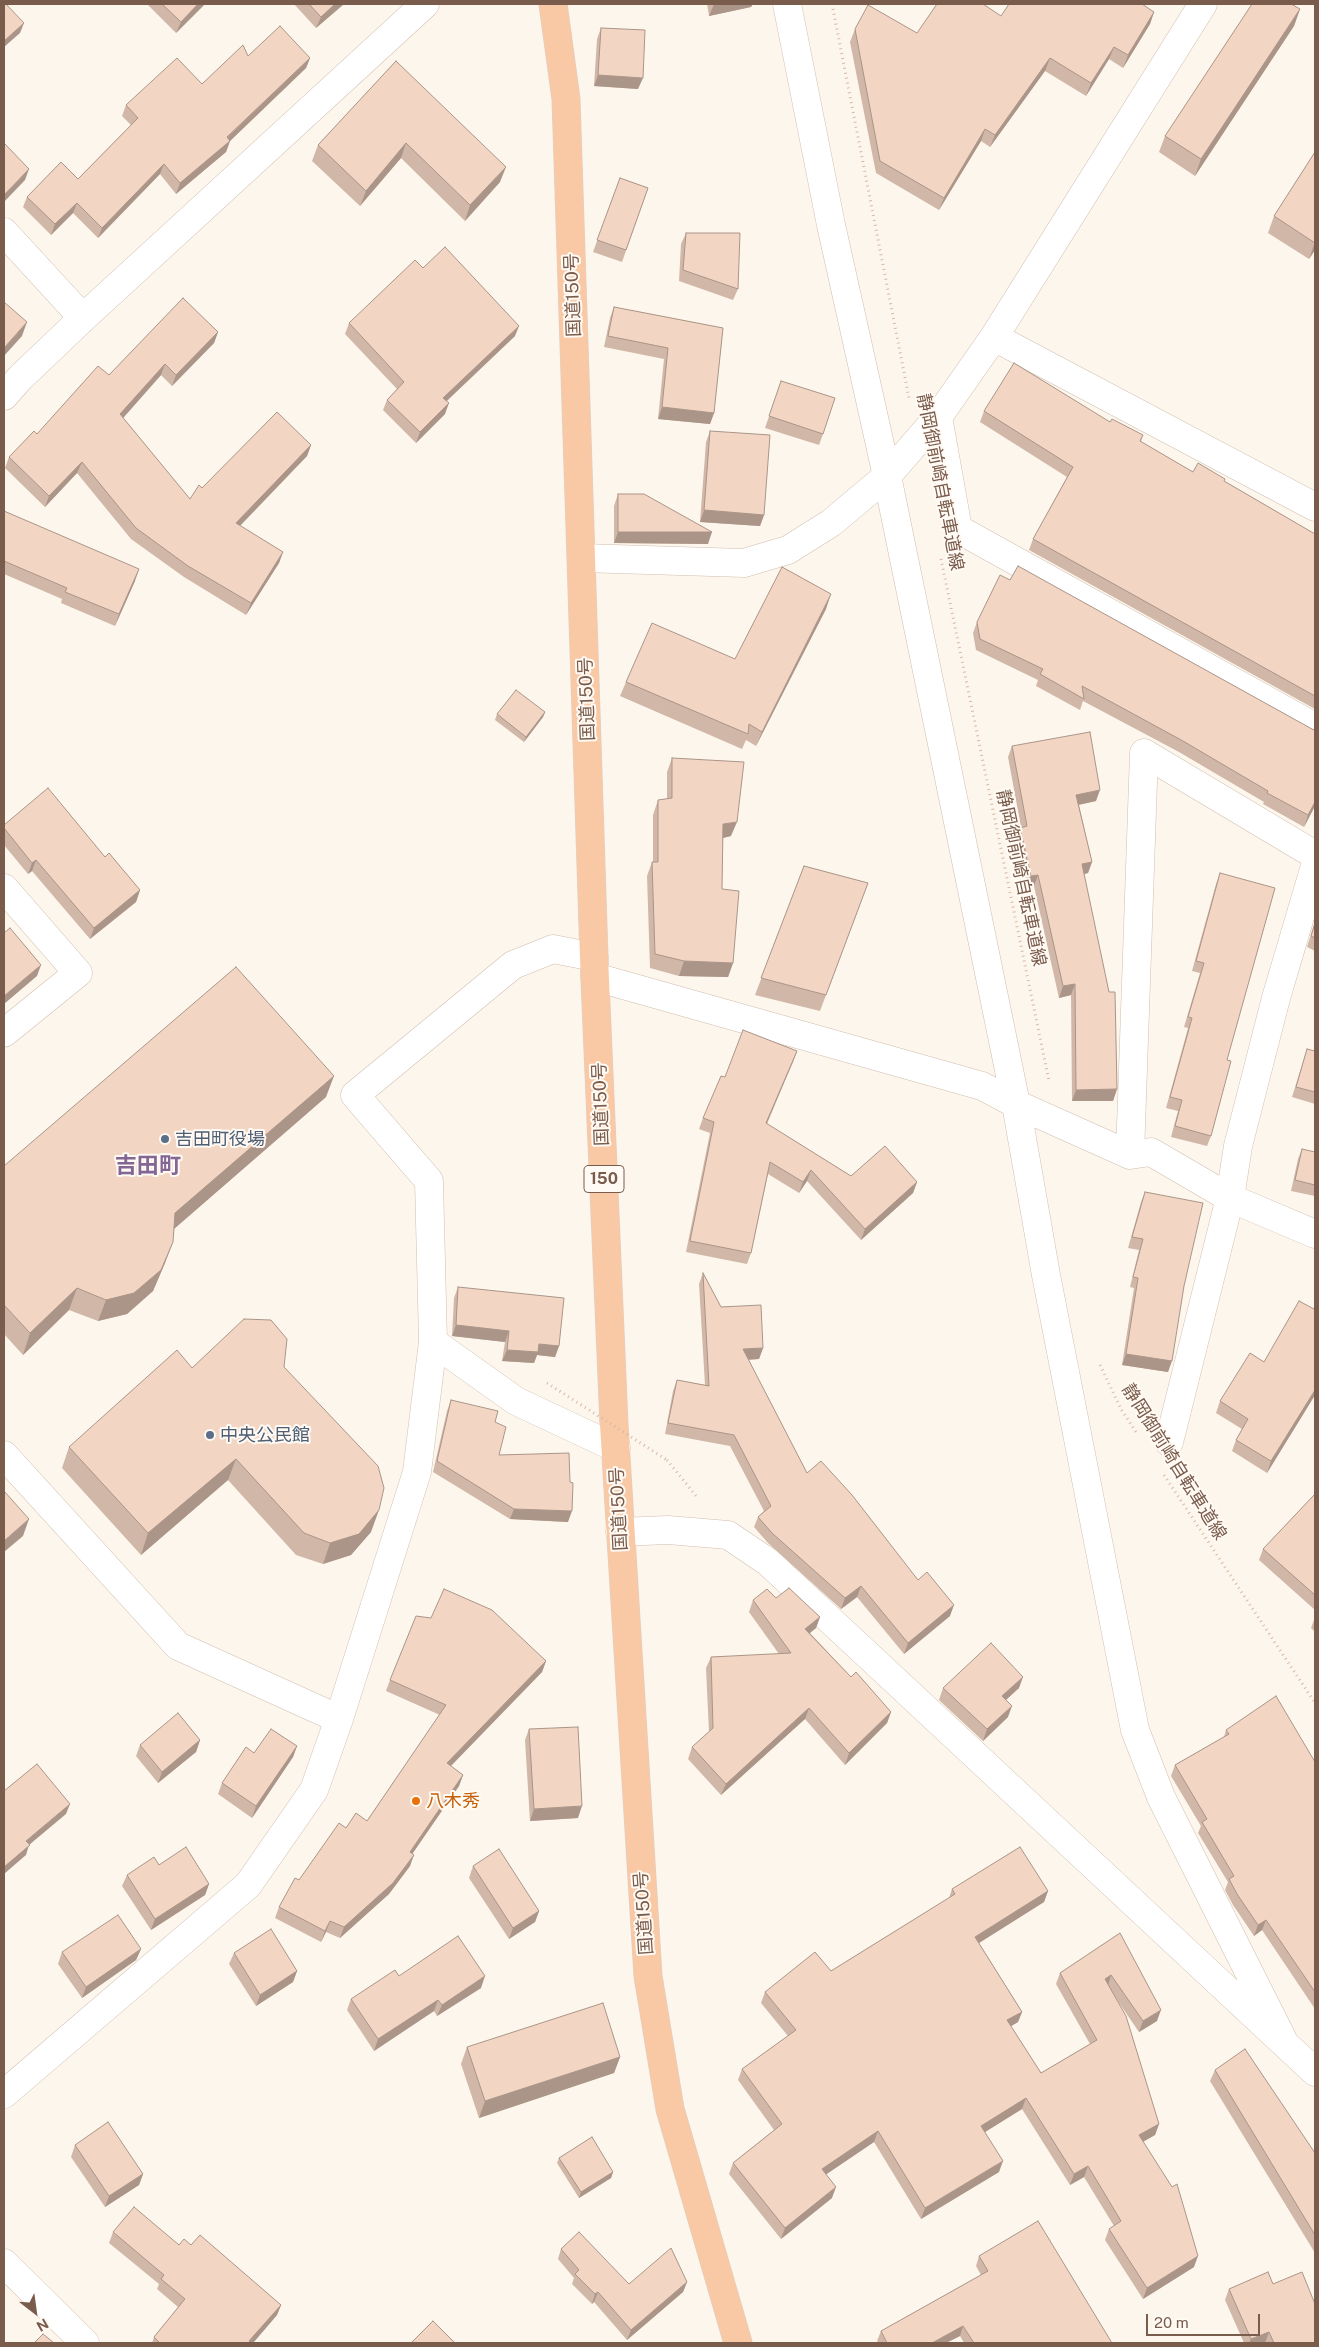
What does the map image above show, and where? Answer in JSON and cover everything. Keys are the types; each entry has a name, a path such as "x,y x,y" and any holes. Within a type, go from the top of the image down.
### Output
{"highway":[{"name":"国道150号","path":"553,4 566,100 595,967 616,1448 648,1976 670,2109 738,2343"}],"street":[{"path":"4,396 20,378 83,318 425,4"},
{"path":"787,4 831,225 887,476 1016,1104 1048,1285 1135,1730 1161,1797 1283,2040"},
{"path":"582,558 744,563 788,550 831,522 887,476 938,417 994,337 1203,4"},
{"path":"4,232 83,318"},
{"path":"994,337 1315,507"},
{"path":"938,417 958,529 1315,727"},
{"path":"1130,1155 1144,753 1315,855"},
{"path":"1164,1454 1230,1198 1240,1137 1276,998 1315,866"},
{"path":"4,888 78,973 4,1033"},
{"path":"4,2094 248,1886 314,1790 339,1719 416,1472 433,1342 429,1181 355,1095 513,965 552,949 595,967 982,1086 1016,1104 1130,1155 1152,1152 1230,1198 1315,1234"},
{"path":"433,1342 516,1401 616,1448"},
{"path":"4,1455 178,1646 339,1719"},
{"path":"620,1532 668,1530 728,1534 768,1562 1283,2040 1315,2072"},
{"path":"4,2263 85,2343"}],"path":[{"name":"静岡御前崎自転車道線","path":"832,4 917,442"},
{"name":"静岡御前崎自転車道線","path":"941,558 1049,1084 1052,1119"},
{"name":"静岡御前崎自転車道線","path":"1097,1356 1121,1409 1137,1434"},
{"path":"547,1383 667,1460"},
{"name":"静岡御前崎自転車道線","path":"1164,1454 1315,1703"}],"building":[{"path":"4,4 24,23 4,41"},
{"path":"162,4 198,4 181,22"},
{"path":"309,4 335,4 321,17"},
{"path":"937,4 983,4 1001,16 1009,4 1142,4 1154,12 1128,55 1114,47 1091,83 1050,58 995,135 985,129 944,198 880,161 855,29 868,5 917,33"},
{"path":"1252,4 1291,4 1300,9 1201,159 1165,136"},
{"path":"280,26 310,58 227,137 230,141 180,183 164,164 102,228 77,203 55,224 27,197 61,162 78,179 138,118 126,105 177,58 202,84 243,45 248,56"},
{"path":"601,28 645,30 643,78 598,75"},
{"path":"396,61 506,167 470,205 406,143 366,191 318,145"},
{"path":"4,143 29,169 4,195"},
{"path":"1315,152 1315,243 1274,216"},
{"path":"620,178 648,188 626,250 597,240"},
{"path":"686,233 740,233 738,289 683,270"},
{"path":"445,247 519,326 443,398 449,403 420,432 387,400 404,382 349,323 415,260 423,268"},
{"path":"183,298 218,332 176,375 165,364 120,414 190,499 199,485 202,488 277,412 311,445 236,523 283,552 251,603 188,566 136,528 82,462 49,496 9,457 34,431 37,434 98,366 109,375"},
{"path":"4,302 27,322 4,348"},
{"path":"614,307 723,328 714,413 662,407 668,348 608,336"},
{"path":"1014,363 1110,422 1112,419 1143,435 1140,441 1193,472 1198,463 1225,479 1224,481 1315,534 1315,696 1033,539 1073,467 984,411"},
{"path":"781,381 835,398 823,434 769,416"},
{"path":"710,431 770,435 764,515 704,510"},
{"path":"618,494 644,494 712,532 618,532"},
{"path":"4,511 139,569 119,614 65,592 67,588 4,561"},
{"path":"1018,566 1315,730 1315,802 1308,815 1267,793 1268,791 1183,741 1082,686 1084,699 1040,674 1043,669 980,639 977,622 1000,575 1010,580"},
{"path":"782,567 831,594 762,732 749,724 748,734 626,682 652,623 735,659"},
{"path":"516,690 545,712 526,737 497,714"},
{"path":"1090,732 1100,790 1076,795 1092,862 1082,864 1109,992 1115,992 1117,1089 1076,1090 1075,984 1063,986 1038,875 1031,876 1020,828 1027,826 1012,746"},
{"path":"672,758 744,762 737,822 723,824 722,889 739,891 733,963 684,961 655,954 652,862 658,862 658,800 672,798"},
{"path":"48,788 105,857 109,853 140,890 94,928 36,860 32,863 4,828 4,825"},
{"path":"804,866 868,883 826,995 761,978"},
{"path":"1220,873 1275,888 1227,1060 1231,1061 1211,1136 1175,1126 1182,1100 1170,1097 1192,1018 1188,1017 1204,963 1196,961"},
{"path":"1315,923 1315,938 1311,936"},
{"path":"10,928 41,965 4,996 4,933"},
{"name":"吉田町役場","path":"236,967 334,1076 175,1213 173,1242 161,1270 134,1293 106,1300 77,1288 30,1333 4,1305 4,1166"},
{"path":"743,1030 797,1051 766,1123 851,1176 885,1146 917,1182 865,1229 811,1170 803,1182 770,1162 751,1253 690,1241 714,1122 703,1118 721,1076 725,1077"},
{"path":"1307,1049 1315,1051 1315,1092 1296,1087"},
{"path":"1302,1149 1315,1152 1315,1185 1295,1180"},
{"path":"1145,1192 1203,1203 1184,1286 1172,1361 1126,1354 1138,1278 1133,1277 1143,1239 1132,1237"},
{"path":"703,1273 721,1307 761,1305 763,1348 743,1349 807,1473 821,1461 852,1495 918,1580 927,1572 954,1605 908,1643 861,1586 845,1598 772,1533 758,1517 771,1506 734,1435 668,1423 677,1380 709,1386"},
{"path":"458,1287 564,1298 559,1346 539,1344 538,1352 507,1350 509,1331 456,1325"},
{"path":"1299,1301 1314,1309 1315,1307 1315,1390 1271,1461 1236,1440 1248,1419 1220,1401 1250,1353 1264,1362"},
{"name":"中央公民館","path":"244,1319 271,1320 287,1339 284,1367 378,1466 384,1488 379,1510 359,1534 330,1543 304,1533 236,1459 148,1533 69,1447 177,1350 192,1368"},
{"path":"451,1400 498,1411 495,1422 506,1427 499,1455 569,1453 570,1482 573,1483 572,1511 514,1509 437,1461"},
{"path":"4,1491 29,1519 4,1541"},
{"path":"1315,1494 1315,1595 1263,1549"},
{"path":"789,1588 820,1617 805,1629 851,1677 856,1672 891,1712 849,1753 809,1708 726,1784 692,1747 713,1728 711,1657 791,1653 753,1600 767,1589 776,1598"},
{"path":"444,1589 492,1610 546,1661 447,1763 463,1775 410,1852 414,1855 393,1883 344,1927 330,1921 325,1931 279,1907 295,1878 299,1880 339,1823 346,1828 356,1813 367,1821 446,1705 390,1680 416,1616 431,1618"},
{"path":"991,1643 1023,1677 1002,1696 1012,1706 987,1729 943,1688"},
{"path":"1276,1696 1315,1762 1315,1992 1266,1920 1258,1925 1237,1894 1229,1879 1234,1876 1202,1822 1207,1819 1175,1765 1229,1734 1226,1730"},
{"path":"178,1713 200,1740 162,1772 140,1745"},
{"path":"578,1727 582,1806 534,1809 529,1729"},
{"path":"271,1729 297,1746 256,1806 222,1783 246,1747 254,1753"},
{"path":"37,1764 70,1804 26,1841 30,1845 4,1867 4,1791"},
{"path":"186,1847 209,1884 155,1919 127,1875 154,1857 159,1865"},
{"path":"1020,1847 1048,1891 975,1937 1022,2012 1007,2020 1041,2073 1097,2040 1060,1973 1120,1933 1161,2010 1143,2021 1111,1975 1105,1979 1126,2016 1159,2124 1139,2135 1172,2187 1177,2184 1198,2256 1147,2288 1109,2229 1121,2221 1088,2166 1074,2174 1026,2098 981,2126 1003,2161 925,2208 878,2131 822,2169 836,2187 785,2228 733,2163 782,2124 742,2069 796,2030 765,1992 815,1952 831,1971 955,1894 952,1889"},
{"path":"499,1849 539,1911 513,1928 473,1866"},
{"path":"118,1915 141,1949 86,1987 62,1952"},
{"path":"271,1929 297,1971 260,1995 234,1953"},
{"path":"458,1936 485,1976 442,2005 438,2000 378,2039 351,1999 395,1970 399,1976"},
{"path":"603,2003 620,2057 485,2101 467,2047"},
{"path":"1245,2049 1315,2153 1315,2235 1215,2070"},
{"path":"108,2122 143,2174 109,2196 75,2145"},
{"path":"592,2137 613,2172 581,2192 559,2158"},
{"path":"134,2207 179,2245 184,2239 191,2245 200,2235 281,2305 249,2341 251,2343 160,2343 154,2337 185,2299 161,2279 164,2275 113,2232"},
{"path":"1038,2221 1112,2343 974,2343 963,2326 932,2343 887,2343 881,2331 988,2271 979,2256"},
{"path":"579,2232 629,2284 671,2248 687,2282 631,2330 598,2292 595,2294 575,2274 579,2270 561,2249"},
{"path":"1268,2272 1273,2284 1302,2272 1315,2304 1315,2343 1274,2343 1269,2332 1251,2339 1229,2289"},
{"path":"433,2321 455,2343 411,2343"},
{"path":"43,2334 54,2343 34,2343"}],"place":[{"name":"吉田町役場","path":"165,1139"},
{"name":"中央公民館","path":"210,1435"},
{"name":"八木秀","path":"416,1801"}],"district":[{"name":"吉田町","path":"148,1166"}]}
